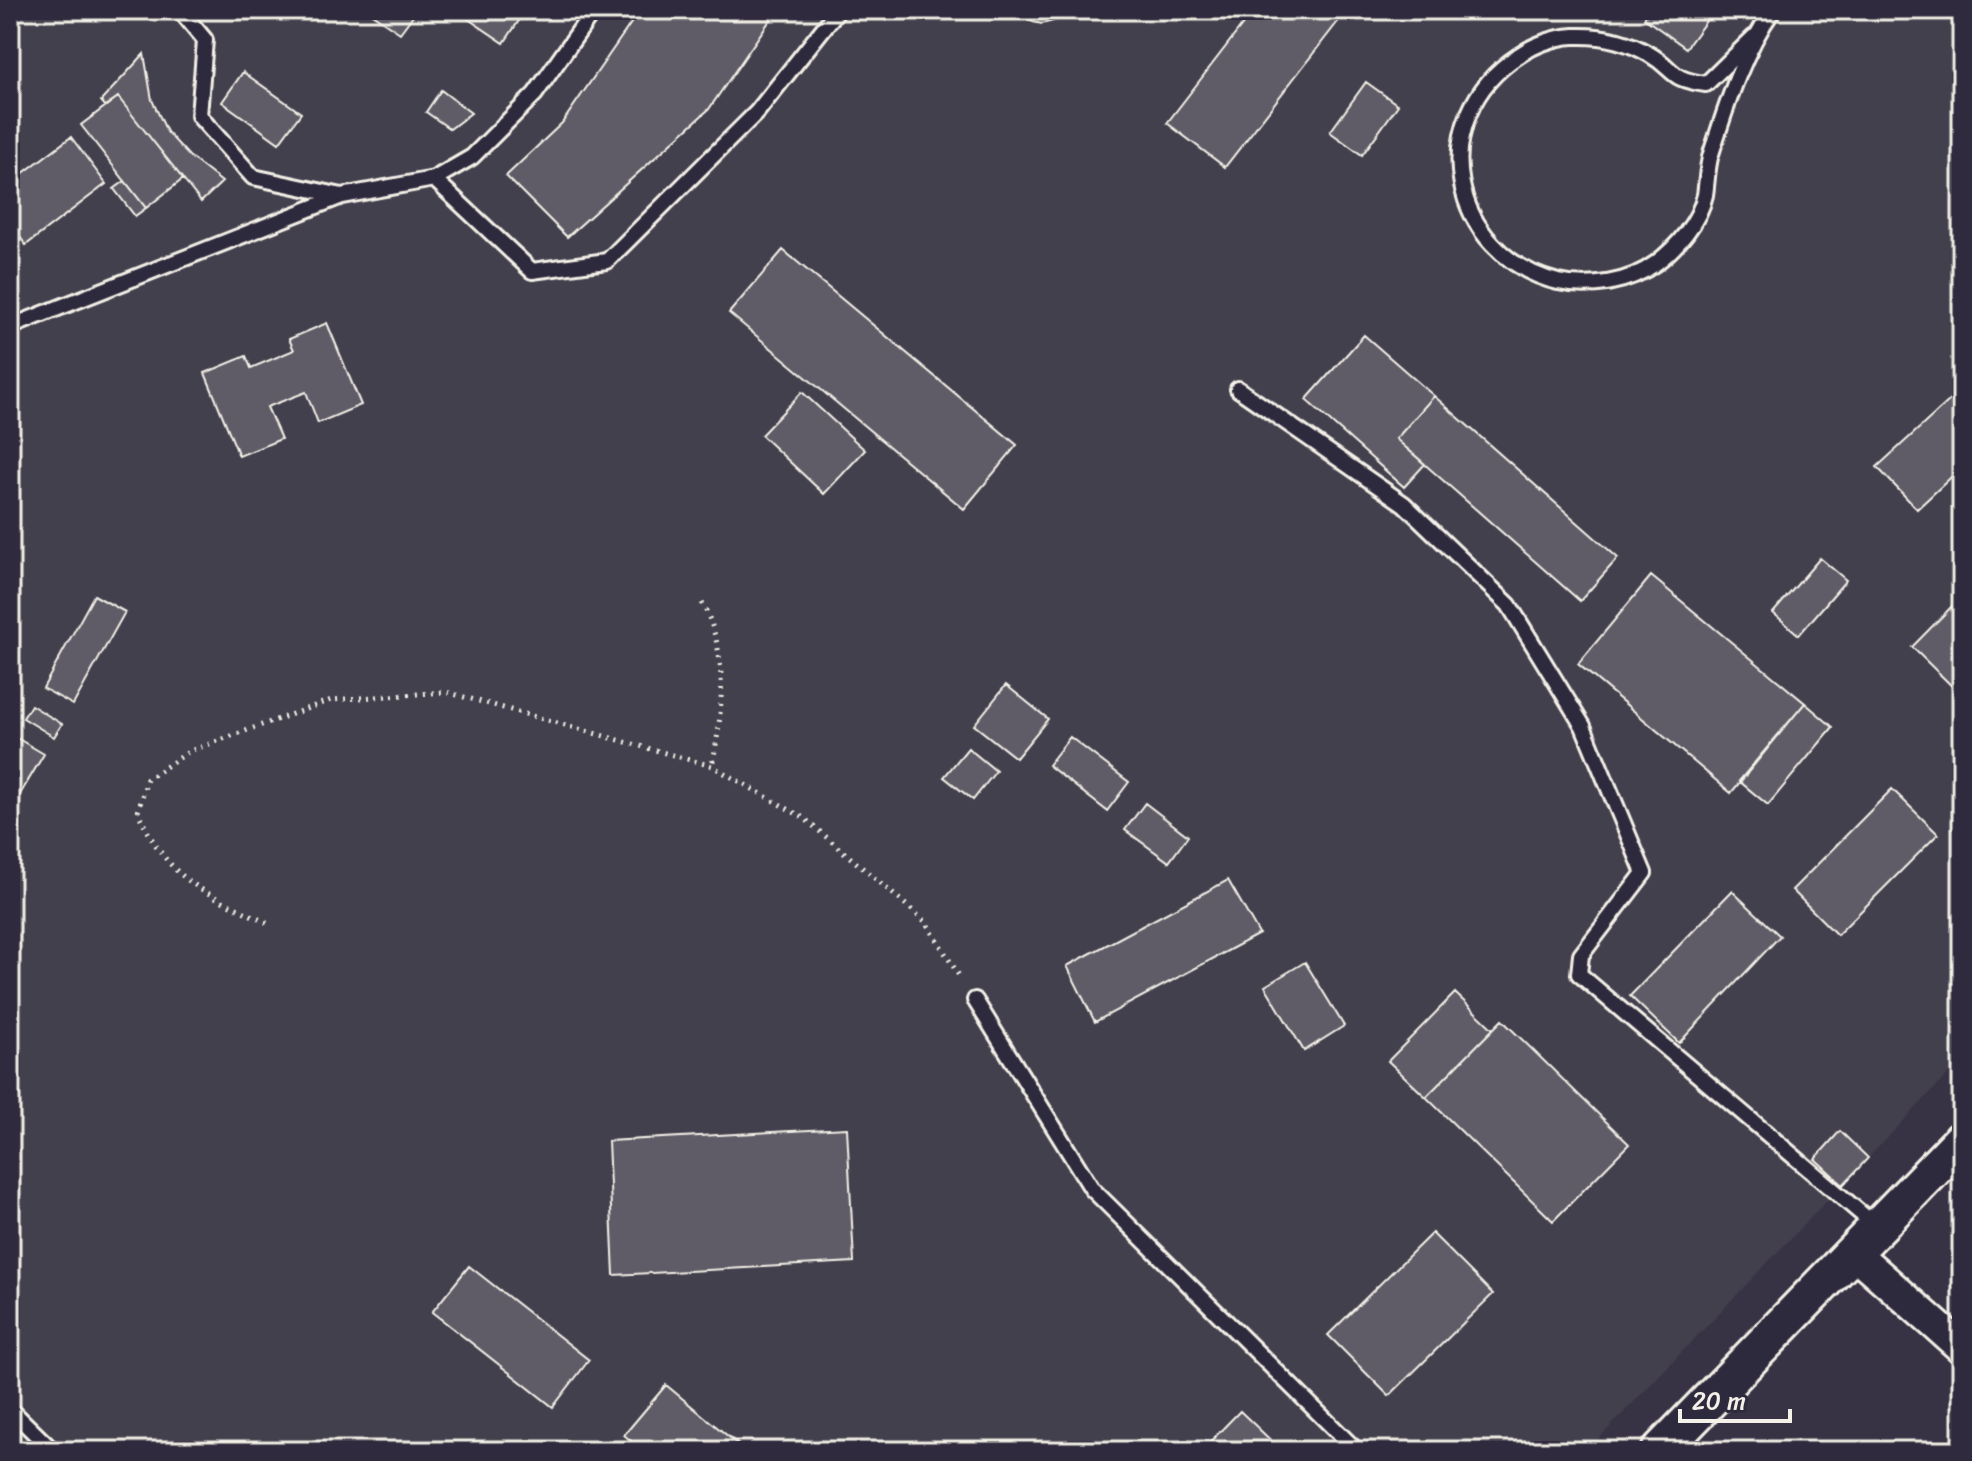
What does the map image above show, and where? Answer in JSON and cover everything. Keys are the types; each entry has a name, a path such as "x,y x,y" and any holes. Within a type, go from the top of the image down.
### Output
{"street":[{"path":"1660,1451 1962,1140"},
{"path":"1865,1240 1962,1348"}],"lane":[{"path":"180,10 205,40 199,116 253,177 342,196"},
{"path":"10,327 342,196 434,179 472,157 535,94 594,10"},
{"path":"434,179 532,271 607,261 757,112 838,10"},
{"path":"1754,37 1710,157 1704,199 1685,236 1655,264 1617,282 1576,286 1535,276 1500,254 1474,221 1460,182 1460,140 1473,101 1498,69 1532,46 1572,36 1613,38 1651,54 1682,81 1706,84 1754,37 1773,10"},
{"path":"1238,389 1404,504 1509,605 1583,726 1644,873 1581,955 1579,974 1865,1240"},
{"path":"975,1000 1092,1189 1357,1451"},
{"path":"10,1409 53,1451"}],"path":[{"path":"702,603 713,623 723,711 712,766"},
{"path":"267,923 184,881 150,839 138,812 147,779 190,751 331,700 446,692 712,766 804,818 926,922 975,1000"}],"shaded area":[{"path":"10,10 1962,10 1962,1060 1587,1451 10,1451"}],"building":[{"path":"375,10 417,10 400,33 372,14"},
{"path":"455,10 526,10 504,43"},
{"path":"640,10 777,10 709,109 567,237 506,176 562,123"},
{"path":"1019,10 1068,10 1060,19 1042,24 1033,22"},
{"path":"1254,10 1347,10 1225,167 1167,123"},
{"path":"1650,10 1714,10 1686,48 1644,18"},
{"path":"144,54 152,100 167,132 189,156 222,182 201,202 118,97 105,106 101,101"},
{"path":"243,72 301,113 279,143 222,102"},
{"path":"1366,82 1398,105 1362,155 1330,132"},
{"path":"441,90 471,113 450,129 426,112"},
{"path":"118,97 183,179 146,208 81,125"},
{"path":"71,137 106,184 26,245 10,224 10,183"},
{"path":"125,181 146,208 135,216 114,189"},
{"path":"783,250 1017,445 964,509 729,313"},
{"path":"327,323 361,405 318,423 306,392 267,407 281,439 239,456 205,373 246,356 251,368 294,350 289,339"},
{"path":"1364,335 1434,396 1396,439 1425,464 1404,487 1306,400"},
{"path":"1962,389 1962,467 1917,509 1877,467"},
{"path":"802,392 865,450 824,494 761,435"},
{"path":"1434,396 1618,558 1580,601 1396,439"},
{"path":"1820,558 1846,580 1799,635 1773,613"},
{"path":"1651,576 1805,703 1731,793 1578,664"},
{"path":"94,595 125,612 73,705 43,688"},
{"path":"1962,596 1962,696 1912,647"},
{"path":"1006,685 1048,719 1016,758 974,725"},
{"path":"1805,703 1833,727 1768,805 1739,781"},
{"path":"31,705 62,724 54,737 23,718"},
{"path":"15,737 44,754 10,811 10,745"},
{"path":"1070,737 1129,782 1107,811 1048,765"},
{"path":"968,748 996,771 973,800 944,777"},
{"path":"1892,789 1938,834 1837,935 1792,890"},
{"path":"1145,803 1188,836 1169,862 1125,830"},
{"path":"1228,880 1259,934 1095,1022 1067,966"},
{"path":"1732,891 1780,936 1679,1043 1630,996"},
{"path":"1305,962 1344,1026 1304,1051 1265,986"},
{"path":"1455,993 1493,1029 1426,1097 1388,1061"},
{"path":"1502,1020 1629,1144 1553,1221 1426,1097"},
{"path":"847,1128 854,1262 614,1275 608,1141"},
{"path":"1840,1131 1868,1158 1843,1185 1815,1159"},
{"path":"1432,1233 1493,1294 1389,1396 1328,1335"},
{"path":"469,1266 589,1360 553,1407 432,1312"},
{"path":"666,1385 746,1451 643,1451 624,1435"},
{"path":"1240,1411 1282,1451 1201,1451"}]}
